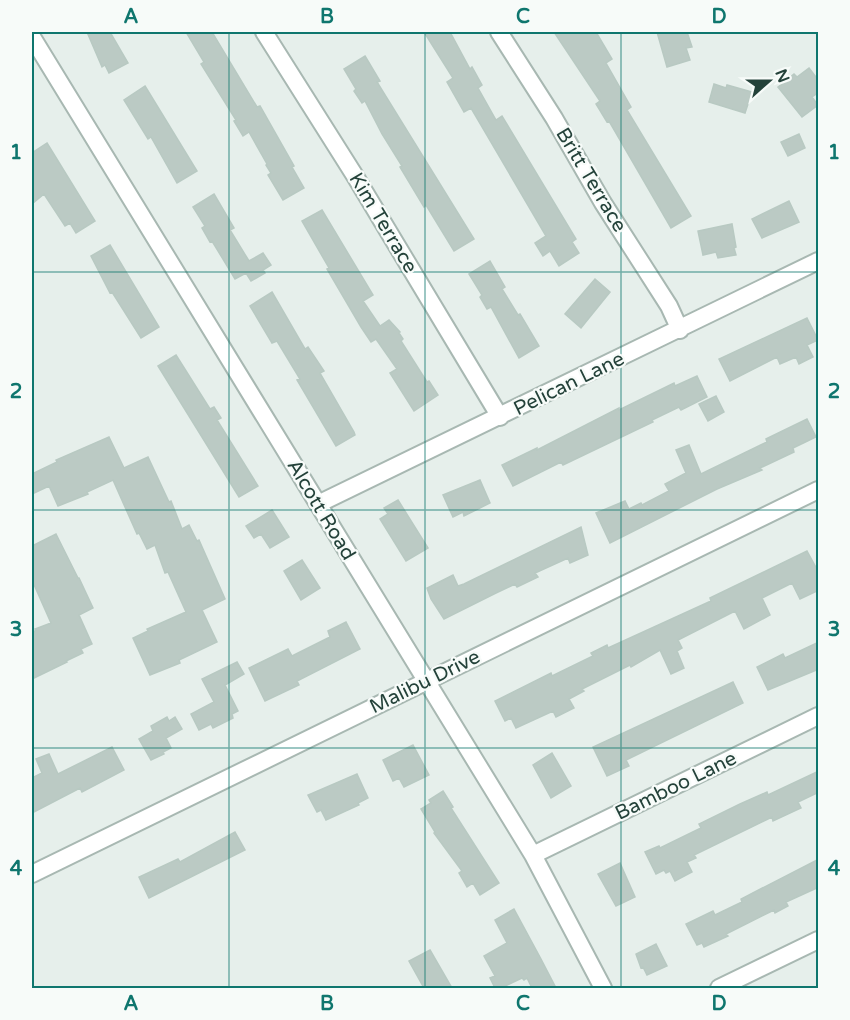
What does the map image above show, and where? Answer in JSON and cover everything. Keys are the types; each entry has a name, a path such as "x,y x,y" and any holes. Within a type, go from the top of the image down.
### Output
{"street":[{"name":"Kim Terrace","path":"264,32 355,176 500,417"},
{"name":"Britt Terrace","path":"499,32 669,306 680,330"},
{"name":"Alcott Road","path":"32,37 533,855 603,988"},
{"name":"Pelican Lane","path":"318,504 819,261"},
{"name":"Malibu Drive","path":"32,874 289,746 819,490"},
{"name":"Bamboo Lane","path":"533,855 819,716"},
{"path":"719,988 819,940"}],"building":[{"path":"87,32 110,32 128,63 109,73 105,65 102,67"},
{"path":"186,32 212,32 257,107 260,106 304,188 283,200 268,175 271,173 249,132 243,136 234,121 236,120 201,64 204,62"},
{"path":"424,32 450,32 470,69 472,67 482,85 478,88 496,120 502,116 576,239 572,242 579,253 559,266 550,251 543,256 535,243 546,236 471,108 464,112 447,82 453,78"},
{"path":"554,32 596,32 612,59 606,63 631,107 627,110 691,216 671,228 609,121 607,122 596,104 600,101"},
{"path":"657,32 687,32 692,47 686,48 690,60 667,67"},
{"path":"365,56 380,81 377,82 474,239 454,251 400,167 402,166 365,101 362,103 354,91 356,89 344,69"},
{"path":"809,68 819,81 819,92 812,97 818,105 802,117 778,87 794,74 797,77"},
{"path":"714,84 752,92 745,113 709,102"},
{"path":"145,86 197,171 177,183 151,137 148,139 124,100"},
{"path":"799,134 805,148 788,156 781,142"},
{"path":"47,143 95,221 76,233 70,223 65,226 44,194 32,204 32,153"},
{"path":"214,194 234,228 230,230 249,261 263,253 271,265 263,270 265,273 251,281 246,273 235,279 212,241 210,242 202,228 205,226 193,207"},
{"path":"789,201 799,222 762,238 752,219"},
{"path":"322,210 373,295 363,301 380,326 389,320 400,332 403,339 401,341 438,395 414,411 390,373 397,369 376,339 371,342 361,327 302,221"},
{"path":"732,224 736,255 718,258 716,252 703,255 698,231"},
{"path":"110,245 159,327 141,338 112,292 110,293 91,256"},
{"path":"490,261 505,287 502,289 539,346 519,358 491,307 487,309 480,297 482,295 469,274"},
{"path":"595,279 610,292 581,328 565,314"},
{"path":"272,292 305,349 308,347 324,371 320,373 354,432 355,435 336,446 277,341 272,343 250,306"},
{"path":"807,318 818,340 807,345 813,357 799,364 796,357 780,364 777,357 730,381 719,359"},
{"path":"176,355 210,409 214,407 221,418 217,420 258,486 239,497 158,366"},
{"path":"697,376 707,397 681,410 679,407 563,465 561,462 513,486 502,465 537,448 537,450 619,408 619,410 674,383 675,386"},
{"path":"716,396 724,412 708,421 699,404"},
{"path":"807,419 816,437 793,448 794,452 760,468 762,470 717,489 610,543 596,513 625,501 629,509 669,491 665,484 686,473 676,450 689,445 701,474 767,442 766,439"},
{"path":"109,437 124,468 148,457 169,502 171,501 182,529 189,525 197,541 199,540 225,599 202,610 217,642 179,660 180,663 150,675 133,638 148,631 147,629 186,612 168,572 165,573 155,545 147,549 139,533 137,534 113,480 87,492 88,494 58,506 49,486 32,494 32,474 57,462 56,460"},
{"path":"480,480 490,503 464,516 463,512 453,517 443,495"},
{"path":"398,500 428,548 406,561 380,519 388,514 384,508"},
{"path":"272,510 289,537 270,548 261,534 254,538 246,526"},
{"path":"581,527 588,555 570,563 568,558 535,573 538,577 517,587 515,584 444,619 431,599 427,588 453,575 458,586 464,584"},
{"path":"56,534 93,608 79,615 92,644 81,649 83,653 32,679 32,633 35,629 51,623 32,580 32,546"},
{"path":"807,551 819,573 819,590 800,599 792,583 762,598 770,615 744,629 735,611 678,640 682,648 677,651 684,668 671,674 660,650 631,667 630,665 582,689 584,691 569,699 574,708 556,717 553,711 516,728 511,718 505,721 495,701 551,673 552,676 593,656 591,653 607,645 608,648 711,601 710,598"},
{"path":"302,560 320,588 301,600 284,571"},
{"path":"346,622 360,649 297,681 299,685 265,701 249,668 288,649 292,656 330,637 328,631"},
{"path":"819,642 819,669 768,690 757,667 783,654 785,658"},
{"path":"237,662 244,674 225,685 238,711 232,714 233,718 213,728 211,724 199,730 191,714 214,702 202,679"},
{"path":"733,682 743,703 626,760 629,766 607,776 593,747"},
{"path":"167,717 169,721 175,717 182,729 166,738 171,748 151,760 139,739 153,731 151,726"},
{"path":"413,745 429,775 404,787 399,778 393,781 383,760"},
{"path":"112,747 124,770 82,792 80,788 32,813 32,778 42,773 36,759 49,754 58,774"},
{"path":"552,753 571,786 551,798 533,765"},
{"path":"819,771 819,792 798,802 801,808 773,821 772,817 694,855 696,858 687,862 692,872 675,881 670,871 666,873 664,870 656,874 645,852 659,846 660,848 701,828 699,824 740,804 767,792 768,795"},
{"path":"357,774 368,798 358,803 359,805 326,820 321,810 317,812 308,795"},
{"path":"443,791 453,807 451,808 499,883 480,895 473,883 467,887 459,873 462,871 434,833 421,809 431,803 429,800"},
{"path":"235,832 245,850 149,898 139,877 178,859 180,862"},
{"path":"819,859 819,887 786,902 788,906 775,913 774,910 726,934 728,936 704,947 702,943 697,945 686,924 713,911 715,915 742,902 741,899"},
{"path":"620,863 635,897 616,906 598,874"},
{"path":"514,909 556,988 532,988 527,978 524,980 522,978 501,988 495,988 490,978 495,976 484,956 507,943 495,920"},
{"path":"656,944 667,966 647,975 643,967 641,968 636,954"},
{"path":"430,950 452,988 424,988 409,961"}]}
